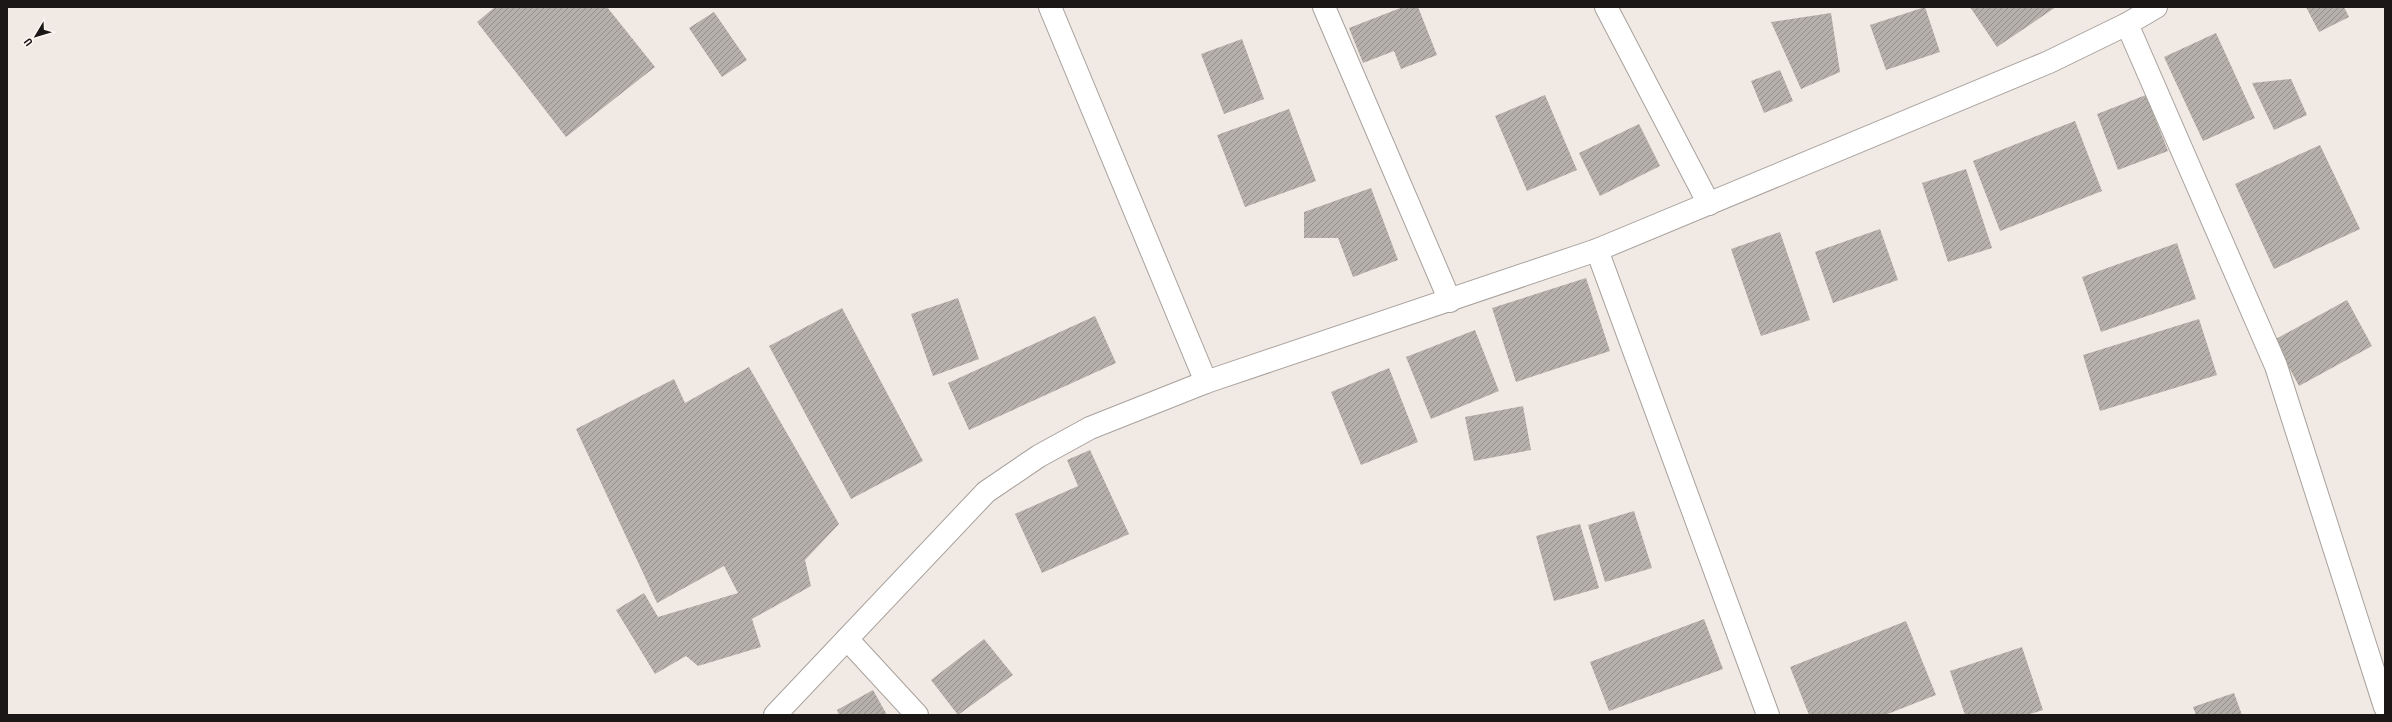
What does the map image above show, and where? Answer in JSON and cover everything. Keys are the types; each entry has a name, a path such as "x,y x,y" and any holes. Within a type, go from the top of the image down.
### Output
{"street":[{"path":"1050,7 1206,382"},
{"path":"1324,7 1450,301"},
{"path":"1606,7 1709,204"},
{"path":"775,715 986,492 1039,456 1090,428 1206,382 1450,301 1597,250 2049,62 2127,24 2156,7"},
{"path":"2127,24 2276,366 2385,707"},
{"path":"1597,250 1768,715"},
{"path":"847,639 917,715"}],"building":[{"path":"495,7 607,7 655,67 566,137 477,22"},
{"path":"1403,7 1418,7 1437,55 1401,69 1394,51 1363,63 1349,28"},
{"path":"1925,7 1940,52 1886,70 1870,25"},
{"path":"1970,7 2056,7 1997,47"},
{"path":"2306,7 2344,7 2349,17 2319,32"},
{"path":"714,12 747,60 722,77 689,28"},
{"path":"1831,13 1840,72 1801,89 1771,22"},
{"path":"2216,33 2255,118 2203,141 2164,57"},
{"path":"1242,39 1264,99 1224,114 1201,54"},
{"path":"1780,70 1793,101 1764,113 1751,81"},
{"path":"2291,79 2307,115 2274,130 2252,83"},
{"path":"1545,95 1577,170 1527,191 1495,116"},
{"path":"2146,95 2168,151 2118,170 2097,114"},
{"path":"1289,109 1316,181 1245,207 1217,135"},
{"path":"2075,121 2102,191 2000,231 1973,161"},
{"path":"1639,124 1660,166 1600,196 1579,153"},
{"path":"2320,145 2360,229 2274,269 2235,184"},
{"path":"1966,169 1992,248 1948,262 1922,183"},
{"path":"1371,188 1398,260 1353,277 1338,238 1304,238 1304,212"},
{"path":"1880,229 1898,280 1833,303 1815,252"},
{"path":"1780,232 1810,320 1761,336 1731,249"},
{"path":"2177,243 2196,299 2101,332 2082,277"},
{"path":"1586,278 1610,351 1516,382 1492,308"},
{"path":"958,298 979,359 933,376 911,314"},
{"path":"2347,300 2372,346 2299,386 2274,340"},
{"path":"842,308 923,461 851,499 769,346"},
{"path":"1095,316 1116,363 969,430 948,383"},
{"path":"2199,319 2217,375 2100,411 2083,355"},
{"path":"1475,330 1499,391 1431,419 1406,357"},
{"path":"749,367 839,524 805,560 811,586 752,619 761,647 698,666 686,656 655,674 616,610 644,593 658,617 738,593 724,566 657,603 576,429 674,379 685,403"},
{"path":"1389,368 1418,442 1361,465 1331,392"},
{"path":"1523,406 1531,450 1474,461 1465,417"},
{"path":"1090,450 1129,534 1042,573 1015,514 1078,486 1067,460"},
{"path":"1634,511 1652,568 1605,582 1588,525"},
{"path":"1580,524 1599,588 1554,601 1536,536"},
{"path":"1704,619 1723,669 1609,711 1590,662"},
{"path":"1906,621 1936,695 1885,715 1809,715 1790,667"},
{"path":"984,639 1013,675 958,715 931,680"},
{"path":"2022,647 2043,710 2027,715 1965,715 1950,671"},
{"path":"873,690 887,715 839,715 837,710"},
{"path":"2234,693 2242,715 2196,715 2193,707"}]}
